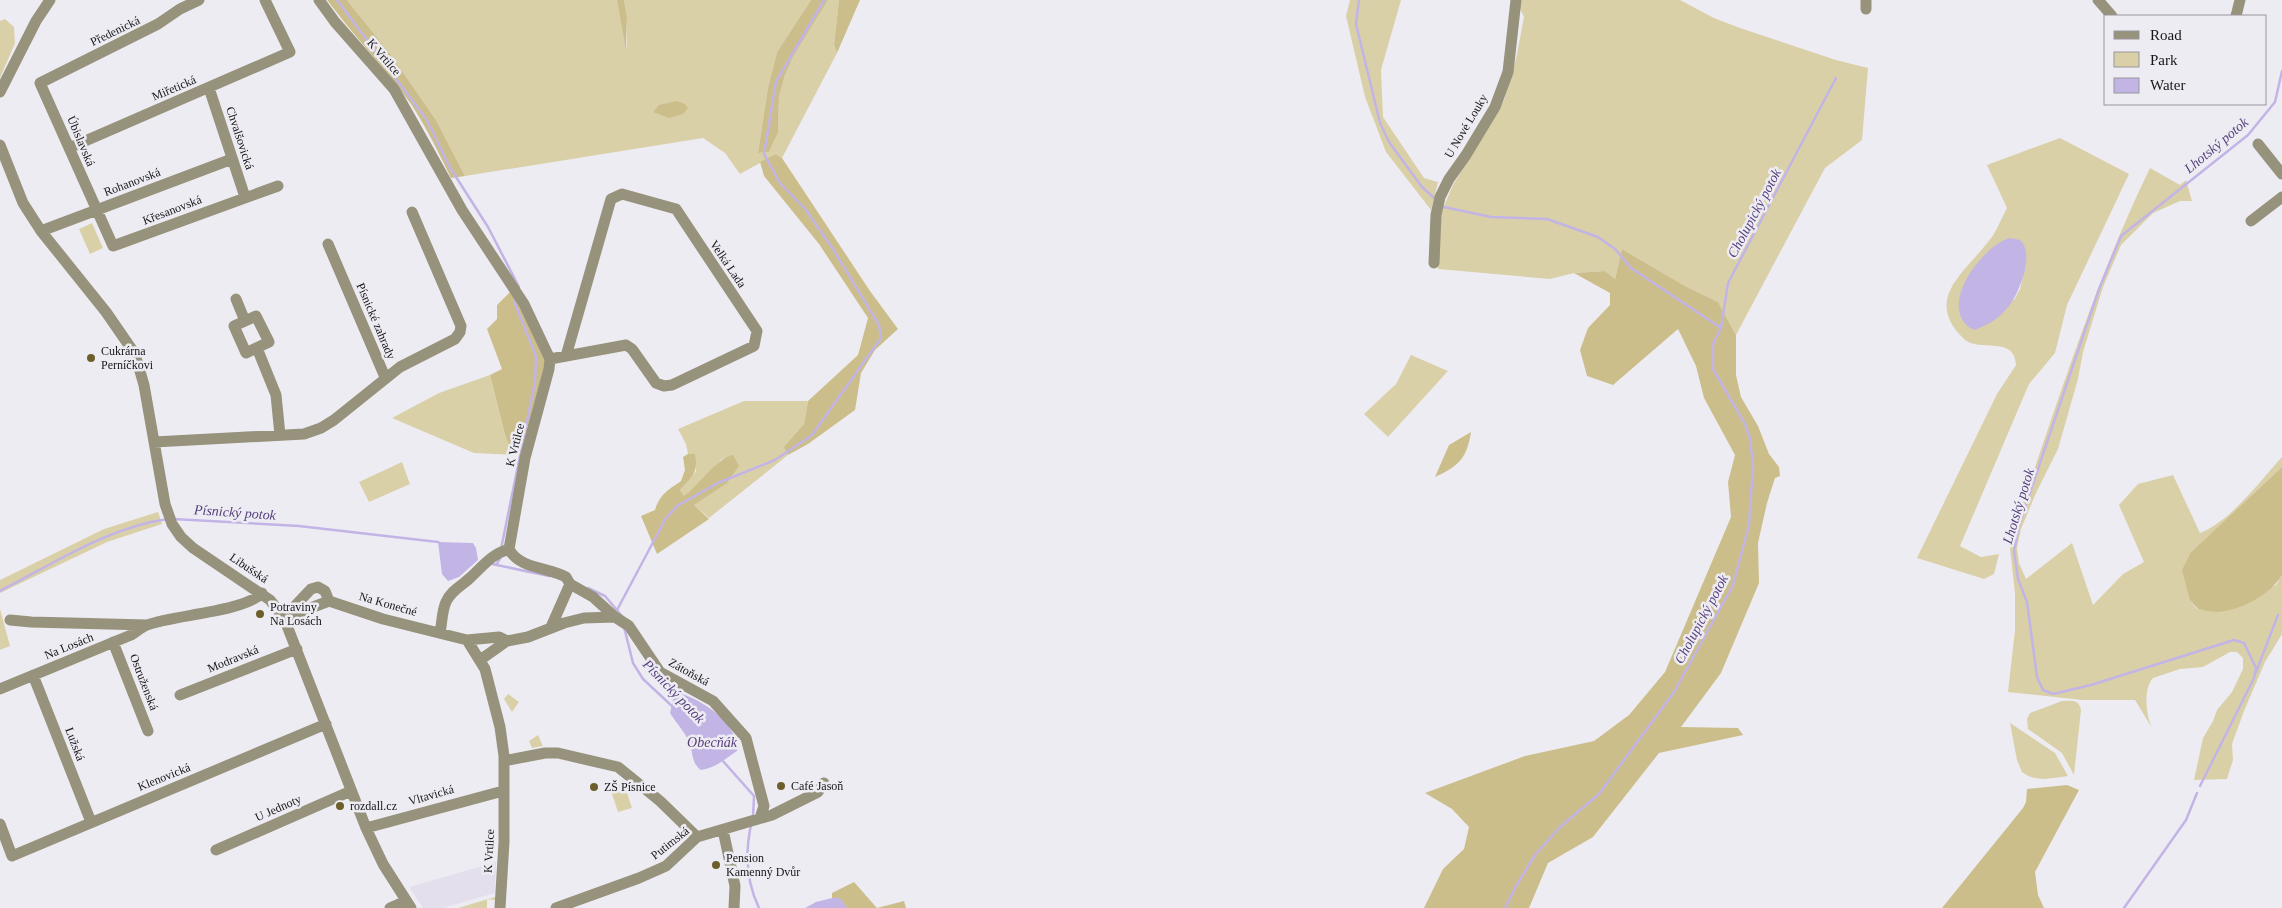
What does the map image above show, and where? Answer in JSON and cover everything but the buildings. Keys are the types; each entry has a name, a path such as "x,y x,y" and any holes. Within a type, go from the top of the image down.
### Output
{"street":[{"path":"0,92 36,21 50,0"},
{"name":"Předenická","path":"40,82 158,24 180,9 199,0"},
{"name":"Miřetická","path":"69,148 290,52 266,0"},
{"name":"K Vrtilce","path":"319,0 335,22 394,89 462,210 524,304 550,359 550,369 525,458 503,550"},
{"name":"U Nové Louky","path":"1434,264 1434,233 1440,198 1449,179 1495,107 1508,72 1516,0"},
{"path":"2098,0 2111,15"},
{"path":"2236,15 2240,0"},
{"name":"Úbislavská","path":"40,82 96,210"},
{"name":"Chvalšovická","path":"209,88 245,197"},
{"path":"2258,144 2282,174"},
{"name":"Libušská","path":"0,145 23,202 41,231 106,312 135,354 144,385 158,476 170,520 181,537 193,548 262,593 289,616 297,649 366,828 383,864 409,904"},
{"name":"Rohanovská","path":"41,231 232,159"},
{"name":"Křesanovská","path":"96,210 113,246 278,186"},
{"name":"Velká Lada","path":"550,359 626,345 632,349 656,383 664,386 672,385 754,346 757,332 676,208 622,194 611,199 566,356"},
{"path":"2251,222 2282,197"},
{"path":"385,377 400,367 455,339 460,332 461,326 412,212"},
{"name":"Písnické zahrady","path":"154,442 304,434 321,428 385,377 328,244"},
{"path":"236,299 246,321"},
{"path":"256,316 269,342 246,353 234,326 246,321 256,316"},
{"path":"257,348 276,395 280,435"},
{"path":"503,550 451,593 445,603 440,633 467,640 499,637 508,641"},
{"name":"Zátoňská","path":"503,550 519,561 562,575 570,584 599,602 621,621 660,672 714,701 746,738 764,806 755,820"},
{"path":"551,627 570,584"},
{"name":"Na Konečné","path":"289,616 294,606 311,589 318,587 325,591 329,601 383,619 440,633"},
{"name":"Na Losách","path":"10,620 39,623 147,625 214,611 253,599 262,593"},
{"path":"289,616 329,601"},
{"path":"480,660 508,641 528,637 551,627 584,618 621,621"},
{"name":"Na Losách","path":"0,689 131,635 147,625"},
{"name":"K Vrtilce","path":"467,640 480,660 495,703 500,727 504,761 504,842 500,908"},
{"name":"Ostruženská","path":"113,642 148,731"},
{"name":"Modravská","path":"180,695 297,649"},
{"name":"Lužská","path":"33,675 91,822"},
{"name":"Klenovická","path":"0,824 12,856 326,724"},
{"path":"504,761 545,752 558,753 618,767 660,801 697,837"},
{"name":"Putimská","path":"556,908 639,878 666,866 697,837 772,815 818,792 824,783"},
{"name":"U Jednoty","path":"216,850 351,791"},
{"name":"Vltavická","path":"366,828 503,791"},
{"path":"723,830 736,886 734,908"},
{"path":"390,908 409,904"}],"shaded area":[{"path":"327,0 347,0 391,55 436,120 465,176 451,178 411,104"},
{"path":"617,0 624,0 627,16 626,50"},
{"path":"811,0 828,0 793,57 785,75 779,97 778,133 769,152 758,153 768,87 777,52"},
{"path":"839,0 860,0 837,53 834,45"},
{"path":"677,101 685,104 688,108 683,114 669,118 653,112 659,105"},
{"path":"776,154 782,158 870,291 898,329 875,350 861,373 855,410 808,444 788,455 784,447 804,424 808,401 858,355 868,318 819,244 764,176 760,162"},
{"path":"1622,249 1685,286 1718,302 1736,335 1736,375 1741,397 1758,426 1769,454 1779,467 1780,476 1775,478 1758,543 1759,583 1721,673 1681,727 1738,728 1743,735 1659,753 1593,837 1548,863 1529,908 1424,908 1443,869 1464,849 1469,827 1452,809 1425,793 1525,756 1594,741 1629,715 1665,672 1731,517 1728,482 1735,455 1704,398 1696,366 1678,329 1613,385 1587,376 1580,350 1588,328 1610,305 1610,293 1574,273 1605,271 1615,279"},
{"path":"510,292 520,303 547,362 523,453 511,449 505,435 490,375 502,369 487,329 497,319 497,305"},
{"path":"1471,432 1464,455 1456,465 1435,477 1449,445"},
{"path":"688,454 695,454 696,466 691,478 680,490 684,496 714,466 727,457 733,455 739,466 727,483 694,505 709,519 657,554 641,516 655,510 662,496 681,481 685,470 683,457"},
{"path":"2282,467 2282,575 2263,595 2245,605 2218,612 2198,609 2190,600 2182,570 2191,552"},
{"path":"2067,785 2079,790 2035,872 2038,895 2044,908 1942,908 2023,808 2026,802 2027,789"},
{"path":"496,862 495,893 443,908 423,908 409,887"},
{"path":"854,882 877,908 847,908 840,899 832,898 832,893"},
{"path":"904,901 906,908 877,908"}],"green space":[{"path":"347,0 617,0 627,49 627,16 624,0 811,0 777,52 768,87 758,153 769,152 778,133 779,97 785,75 793,57 828,0 839,0 834,45 837,53 782,158 776,154 740,174 725,153 703,138 465,176 436,120 391,55"},
{"path":"1350,0 1401,0 1381,70 1383,117 1424,178 1438,182 1431,210 1386,152 1365,97 1346,16"},
{"path":"1521,0 1680,0 1714,18 1740,28 1836,60 1868,68 1862,140 1825,168 1736,335 1718,302 1685,286 1622,249 1615,279 1605,271 1574,273 1550,279 1438,269 1441,213 1453,185 1504,100 1516,59 1524,17 1520,9"},
{"path":"5,19 14,27 15,43 0,78 0,21"},
{"path":"2060,138 2129,174 2067,305 2055,353 2029,384 1960,546 1981,557 1999,554 1994,574 1984,579 1917,558 1997,394 2016,365 2010,350 2003,347 1979,345 1964,339 1952,325 1947,312 1947,299 1952,288 1959,276 1991,238 2007,208 1987,165","holes":["1995,246 2026,263 2020,289 2014,300 1972,270"]},
{"path":"2150,168 2180,185 2186,180 2192,201 2180,201 2153,213 2121,245 2103,287 2083,352 2078,379 2058,449 2021,529 2017,548 2019,563 2026,579 2072,543 2093,605 2123,574 2144,562 2119,505 2138,484 2173,475 2200,533 2212,527 2234,510 2282,457 2282,467 2191,552 2190,600 2197,609 2217,612 2276,585 2282,575 2282,634 2265,662 2244,711 2232,744 2233,760 2227,779 2194,780 2203,738 2217,710 2232,692 2243,669 2243,658 2237,652 2230,652 2203,667 2180,669 2153,678 2148,689 2146,702 2152,728 2135,700 2082,700 2008,692 2015,630 2015,594 2010,548 2015,526 2094,300 2111,255"},
{"path":"92,223 103,248 90,254 79,229"},
{"path":"1411,355 1448,371 1388,437 1364,414 1396,384"},
{"path":"490,375 505,435 514,455 474,453 392,418 439,393"},
{"path":"744,401 808,401 804,424 785,447 788,455 709,518 694,505 724,457 697,486 684,496 680,490 696,471 695,454 688,454 686,444 678,429"},
{"path":"402,462 410,484 369,502 359,482"},
{"path":"158,512 162,524 107,542 0,593 0,580 104,529"},
{"path":"0,609 10,646 0,650"},
{"path":"508,694 519,702 512,712 504,699"},
{"path":"2062,701 2076,702 2081,710 2074,775 2062,753 2028,729 2027,719 2030,713"},
{"path":"2010,723 2055,753 2068,776 2038,779 2022,772 2017,760"},
{"path":"538,735 543,746 532,748 529,741"},
{"path":"623,780 632,808 618,812 609,785"},
{"path":"487,899 487,908 458,908"}],"water":[{"path":"2010,238 2020,240 2026,250 2026,266 2022,281 2008,308 1994,321 1974,330 1963,321 1959,308 1960,294 1966,279 1976,265 1999,243"},
{"path":"438,542 473,543 478,560 459,577 448,581 442,574"},
{"name":"Obecňák","path":"677,692 697,701 717,714 732,731 736,740 737,751 711,767 701,770 698,768 694,762 686,737 670,713 674,695"},
{"path":"840,898 847,908 805,908 816,902"}],"waterway":[{"path":"337,0 427,120 449,166 488,227 519,287"},
{"path":"617,610 666,518 677,506 718,483 775,460 812,435 881,338 879,325 833,249 806,210 780,183 764,154 776,82 824,0"},
{"path":"1359,0 1356,24 1380,123 1389,142 1422,187 1434,198"},
{"name":"Lhotský potok","path":"2200,786 2254,678 2256,668 2244,643 2234,640 2091,685 2053,694 2043,690 2037,677 2027,602 2018,579 2014,551 2019,525 2099,289 2121,236 2248,135 2275,102 2282,71"},
{"name":"Cholupický potok","path":"1505,908 1535,855 1560,827 1599,794 1674,692 1733,585 1749,525 1753,466 1750,439 1745,424 1713,369 1713,344 1721,328 1728,283 1836,78"},
{"path":"1444,207 1491,217 1547,219 1598,237 1615,249 1631,268 1721,328"},
{"path":"501,549 535,382 536,356 514,301"},
{"name":"Písnický potok","path":"0,591 102,538 146,523 168,519"},
{"name":"Písnický potok","path":"173,519 299,526 438,542 441,544"},
{"path":"496,565 501,557"},
{"name":"Písnický potok","path":"492,564 549,576"},
{"name":"Písnický potok","path":"588,588 605,596 622,616"},
{"path":"2256,672 2278,615"},
{"name":"Písnický potok","path":"624,627 633,663 643,679 673,707"},
{"name":"Písnický potok","path":"722,760 754,796 753,817"},
{"name":"Lhotský potok","path":"2124,908 2186,820 2197,793"},
{"name":"Písnický potok","path":"751,825 747,856 748,867 751,888 759,908"}],"place":[{"name":"Cukrárna Perníčkovi","path":"91,358"},
{"name":"Potraviny Na Losách","path":"260,614"},
{"name":"Café Jasoň","path":"781,786"},
{"name":"ZŠ Písnice","path":"594,787"},
{"name":"rozdall.cz","path":"340,806"},
{"name":"Pension Kamenný Dvůr","path":"716,865"}]}
